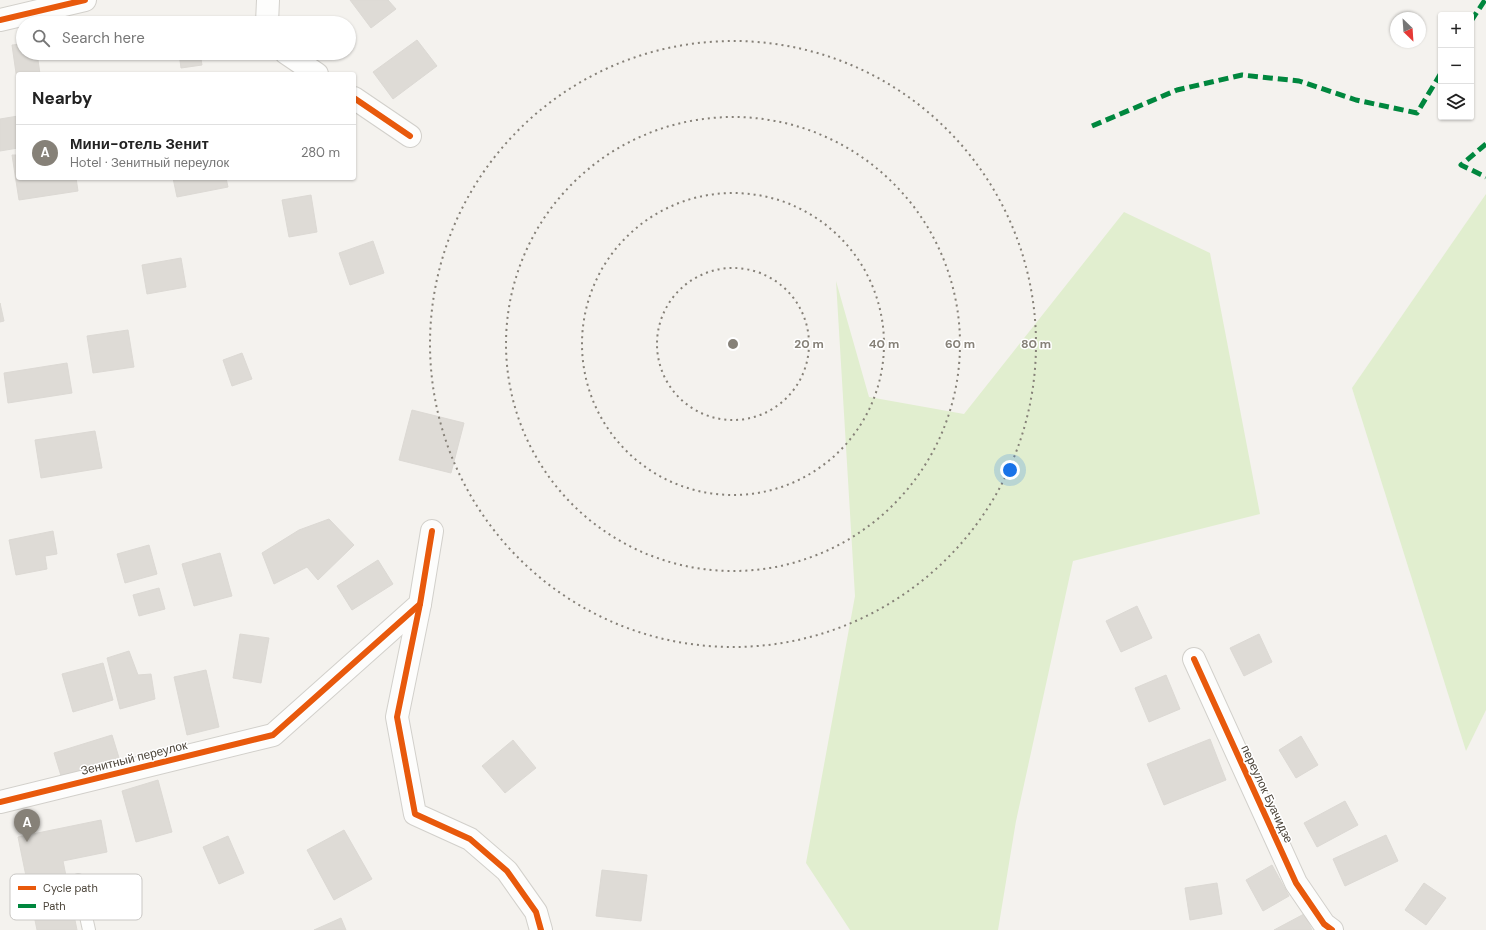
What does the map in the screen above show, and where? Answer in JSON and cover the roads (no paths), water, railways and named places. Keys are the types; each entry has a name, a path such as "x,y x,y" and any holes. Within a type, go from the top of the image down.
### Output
{"street":[{"path":"17,16 85,0"},
{"path":"268,0 268,16"},
{"path":"0,20 16,16"},
{"path":"297,60 315,72"},
{"path":"356,99 410,136"},
{"path":"432,531 420,604 397,717 414,814 470,839 507,871 536,912 541,930"},
{"name":"Зенитный переулок","path":"0,802 273,735 420,604"},
{"name":"переулок Буачидзе","path":"1194,660 1296,883 1324,924 1332,930"}],"lane":[{"path":"87,920 89,930"}],"place":[{"name":"Мини-отель Зенит","path":"27,842"}]}
